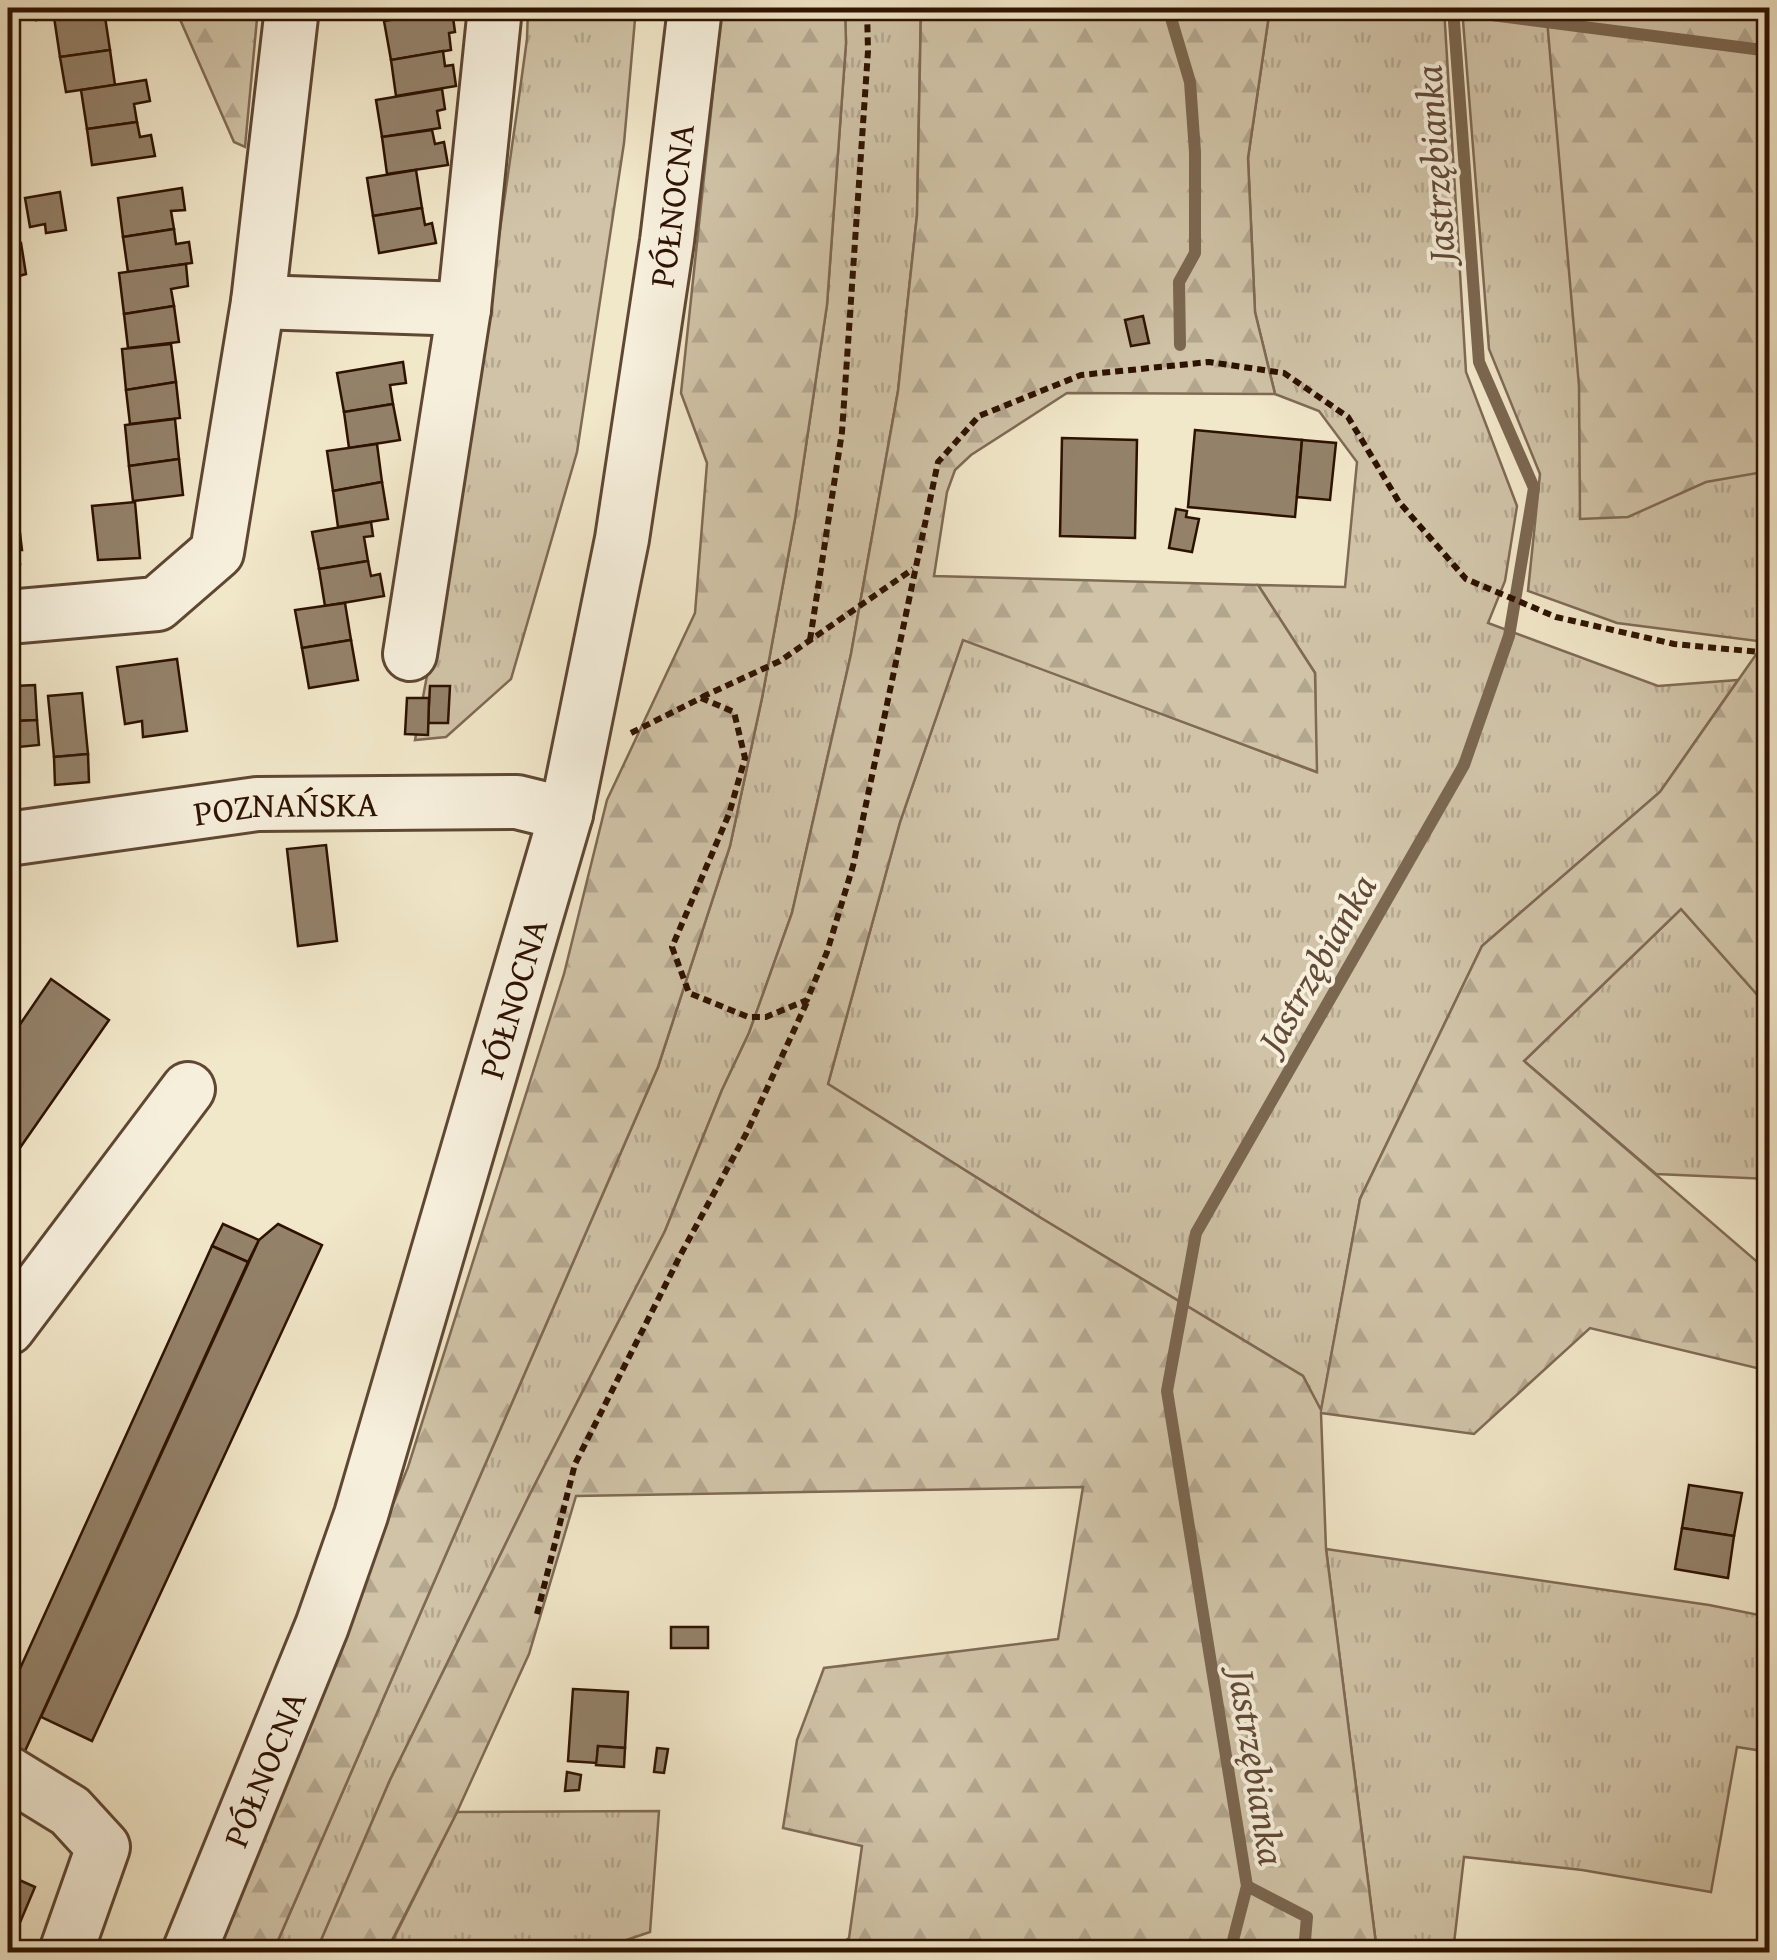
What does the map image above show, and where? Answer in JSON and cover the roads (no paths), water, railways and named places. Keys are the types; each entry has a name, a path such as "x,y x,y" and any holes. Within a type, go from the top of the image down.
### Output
{"street":[{"path":"8,617 157,604 217,552 258,302 292,8"},
{"path":"410,654 464,309 495,8"},
{"name":"PÓŁNOCNA","path":"189,1952 322,1626 361,1515 566,814 625,520 695,8"},
{"path":"258,302 464,309"},
{"name":"POZNAŃSKA","path":"8,839 257,804 517,802 566,814"},
{"path":"8,1328 188,1089"},
{"path":"8,1773 70,1811 103,1848 66,1952"}],"waterway":[{"path":"1168,8 1190,82 1195,152 1195,253 1179,282 1180,345"},
{"name":"Jastrzębianka","path":"1230,1952 1247,1886 1167,1391 1196,1233 1464,765 1509,636 1534,488 1479,362 1453,8"},
{"path":"1453,10 1770,51"},
{"path":"1247,1886 1307,1917 1304,1952"}]}
